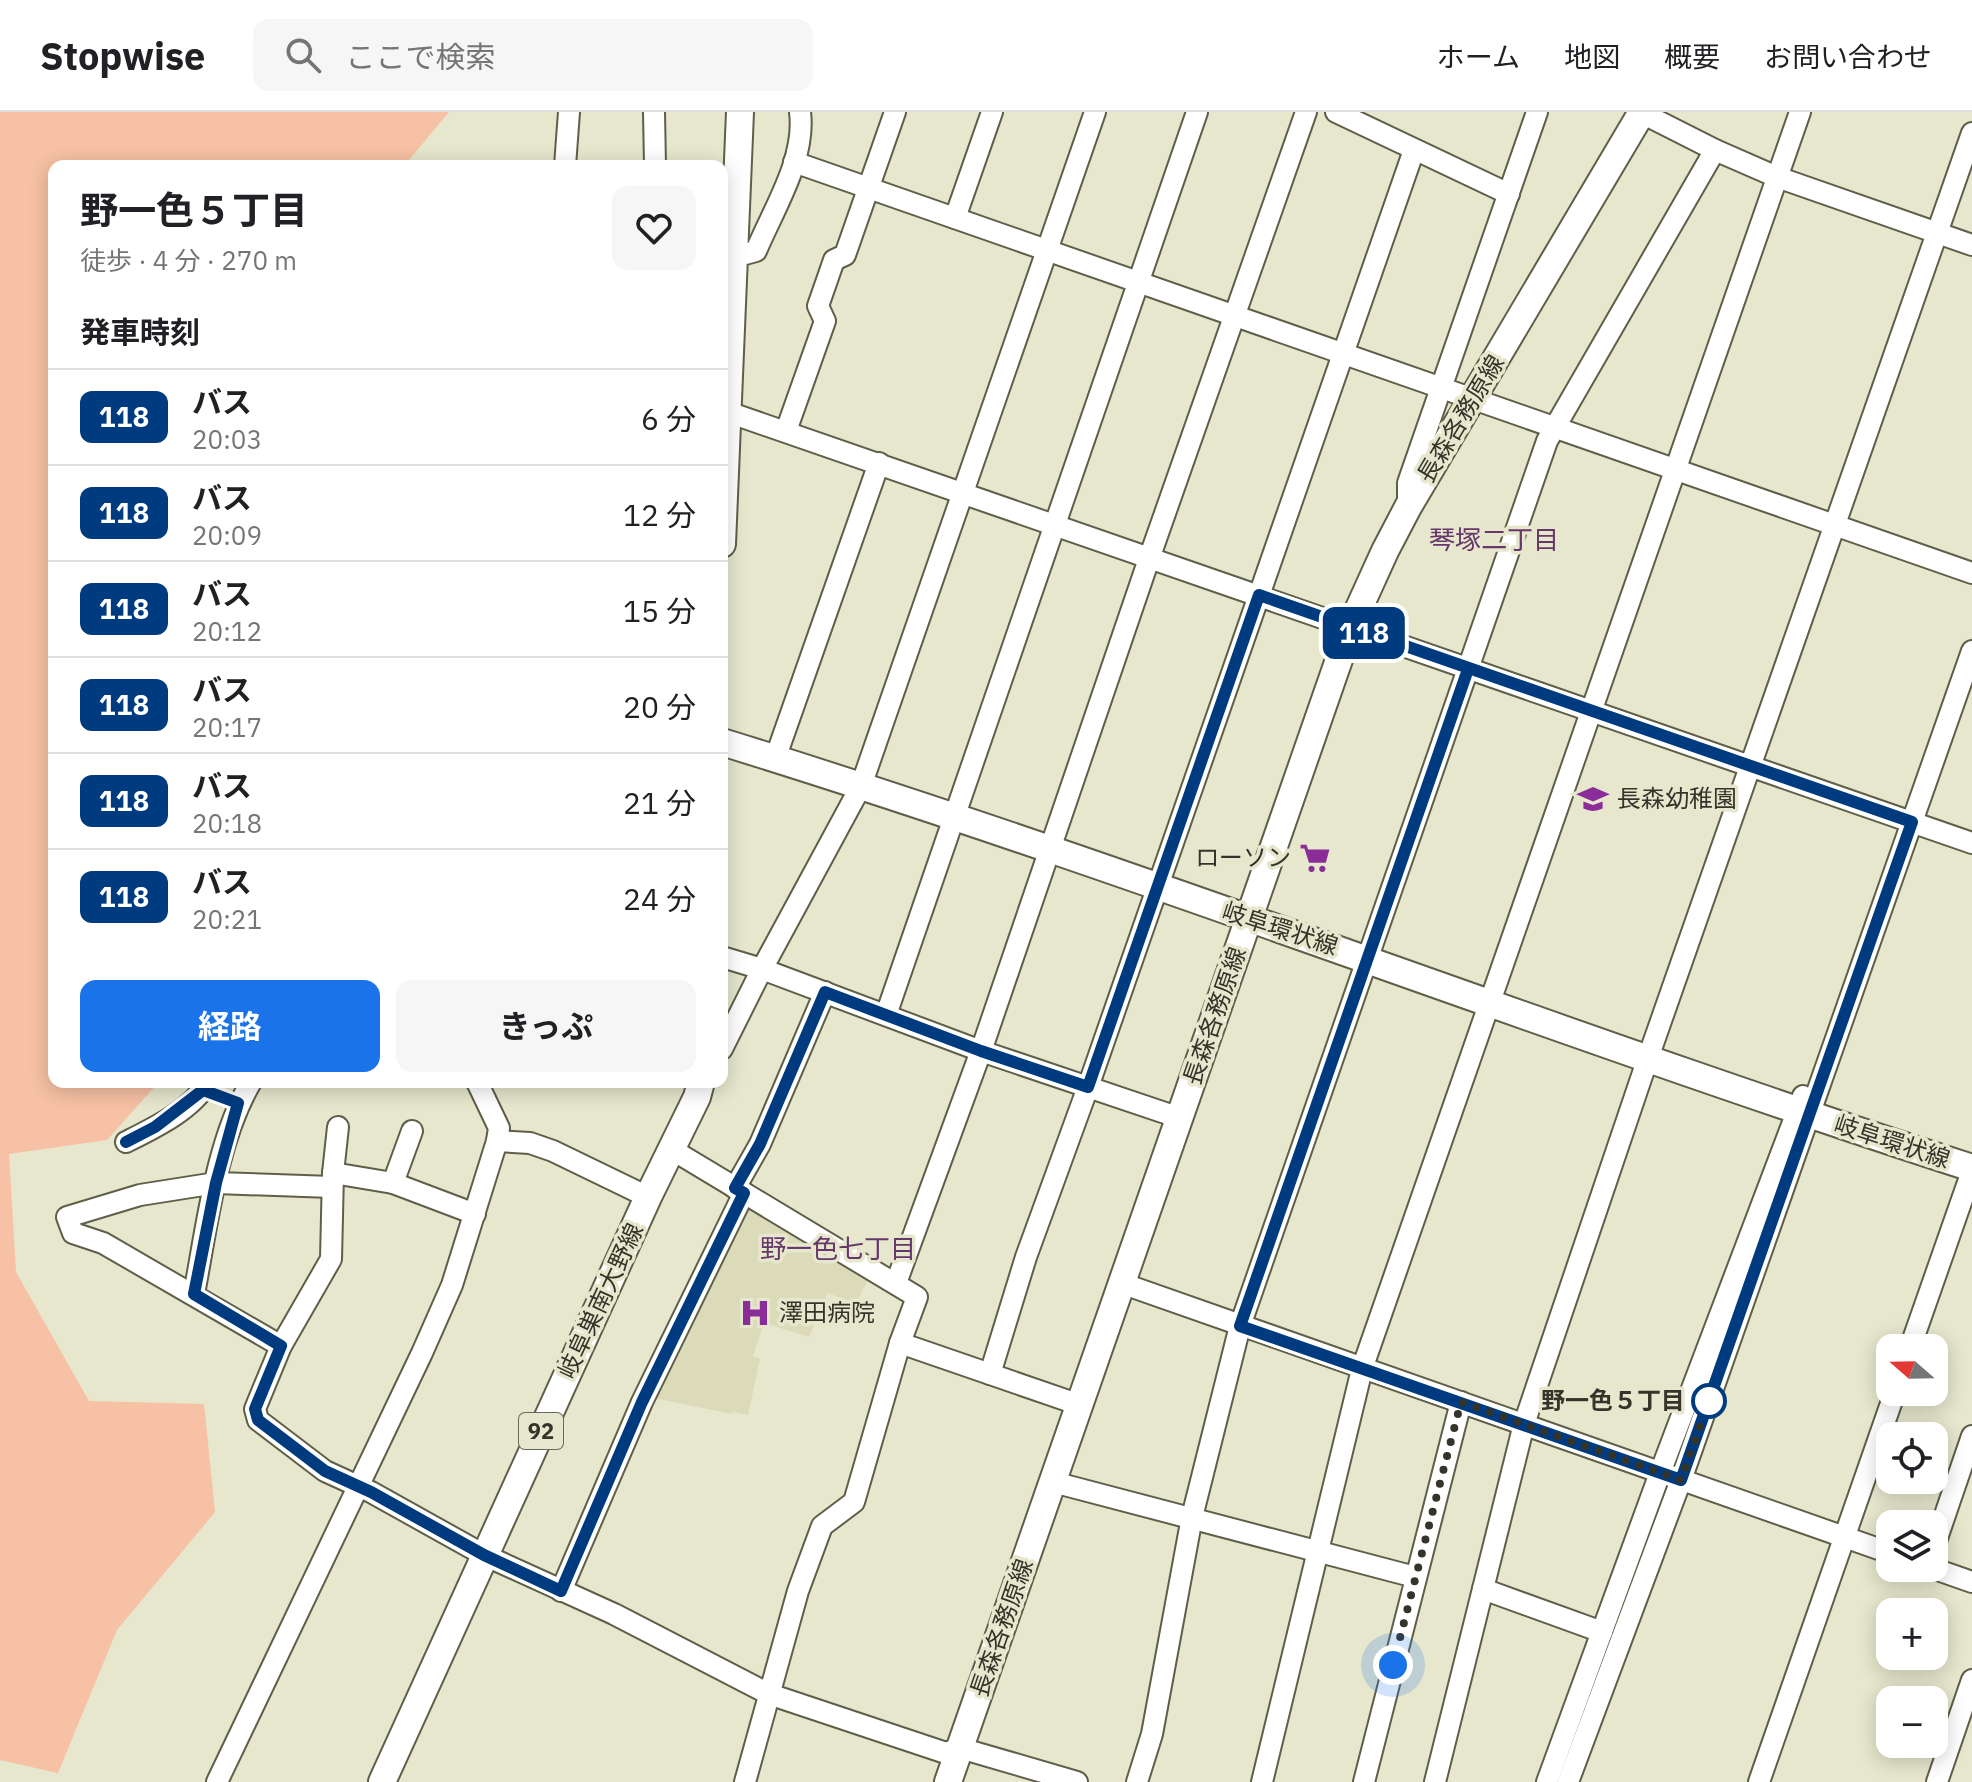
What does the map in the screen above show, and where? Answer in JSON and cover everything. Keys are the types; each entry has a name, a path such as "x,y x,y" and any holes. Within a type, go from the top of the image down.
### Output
{"main road":[{"path":"728,349 740,112"},
{"name":"長森各務原線","path":"948,1782 1350,628 1408,507 1641,112"},
{"name":"岐阜環状線","path":"728,744 861,786 1368,959 1972,1170"},
{"name":"岐阜巣南大野線","path":"382,1782 699,1088"}],"street":[{"path":"565,160 569,112"},
{"path":"654,112 655,160"},
{"path":"734,257 756,251 803,134 800,112"},
{"path":"786,431 825,321 818,306 834,260 845,255 895,112"},
{"path":"955,218 992,112"},
{"path":"728,1037 861,786 1095,112"},
{"path":"886,1015 1197,112"},
{"path":"896,1283 981,1051 1306,112"},
{"path":"1336,112 1509,194"},
{"path":"1408,507 1408,483 1537,112"},
{"path":"1641,112 1777,177 1972,245"},
{"path":"1262,1782 1362,1369 1800,112"},
{"path":"1435,1782 1524,1424 1648,1058 1972,133"},
{"path":"990,1374 1026,1257 1414,150"},
{"path":"1137,1782 1152,1734 1192,1517 1240,1326 1547,441 1715,150"},
{"path":"794,162 1972,573"},
{"path":"728,411 1972,843"},
{"path":"775,759 879,463"},
{"path":"1547,1782 1660,1473 1847,1009 1972,651"},
{"path":"728,959 981,1051 1180,1118"},
{"path":"561,1591 825,992"},
{"path":"126,1142 155,1127 203,1088"},
{"path":"209,1088 238,1103"},
{"path":"194,1294 216,1183 238,1103 247,1088"},
{"path":"217,1782 446,1299 497,1141 499,1128 480,1088"},
{"path":"1568,1782 1681,1480 1803,1113"},
{"path":"338,1127 332,1180 331,1259 281,1346 255,1409 258,1420 325,1471 371,1492 484,1555 614,1614 769,1694 946,1753 960,1748 1077,1782"},
{"path":"393,1183 412,1131"},
{"path":"497,1141 530,1143 553,1151 648,1197"},
{"path":"671,1149 917,1297 900,1343 854,1502 822,1526 798,1591 745,1782"},
{"path":"1915,1334 1972,1170"},
{"path":"281,1346 103,1243 73,1233 67,1217 140,1195 216,1183 332,1180 393,1183 475,1214"},
{"path":"1121,1283 1876,1548"},
{"path":"900,1343 1080,1405"},
{"path":"1364,1782 1461,1402"},
{"path":"1759,1782 1890,1406"},
{"path":"1947,1510 1972,1436"},
{"path":"1053,1482 1415,1577"},
{"path":"1948,1574 1972,1582"},
{"path":"1483,1589 1602,1632"},
{"path":"1937,1782 1972,1680"}],"shaded area":[{"path":"0,112 449,112 409,160 48,160 48,1088 154,1088 107,1140 9,1154 16,1272 89,1401 204,1404 215,1512 117,1630 58,1773 0,1760"},
{"name":"澤田病院","path":"748,1204 871,1273 856,1304 828,1293 809,1337 764,1323 753,1356 760,1359 748,1415 649,1397"}],"bus line":[{"name":"118","path":"126,1142 155,1127 203,1090 238,1103 216,1183 194,1294 281,1346 255,1409 258,1420 325,1471 371,1492 484,1555 561,1591 642,1402 744,1193 735,1188 760,1144 825,992 981,1051 1088,1087 1259,595 1912,822 1681,1480 1240,1326 1466,675"}],"place":[{"name":"長森幼稚園","path":"1593,799"},
{"name":"ローソン","path":"1315,858"},
{"name":"澤田病院","path":"755,1313"},
{"name":"野一色５丁目","path":"1709,1401"}],"district":[{"name":"琴塚二丁目","path":"1494,540"},
{"name":"野一色七丁目","path":"838,1249"}],"route":[{"path":"1393,1665 1461,1402 1681,1480 1709,1401"}]}
